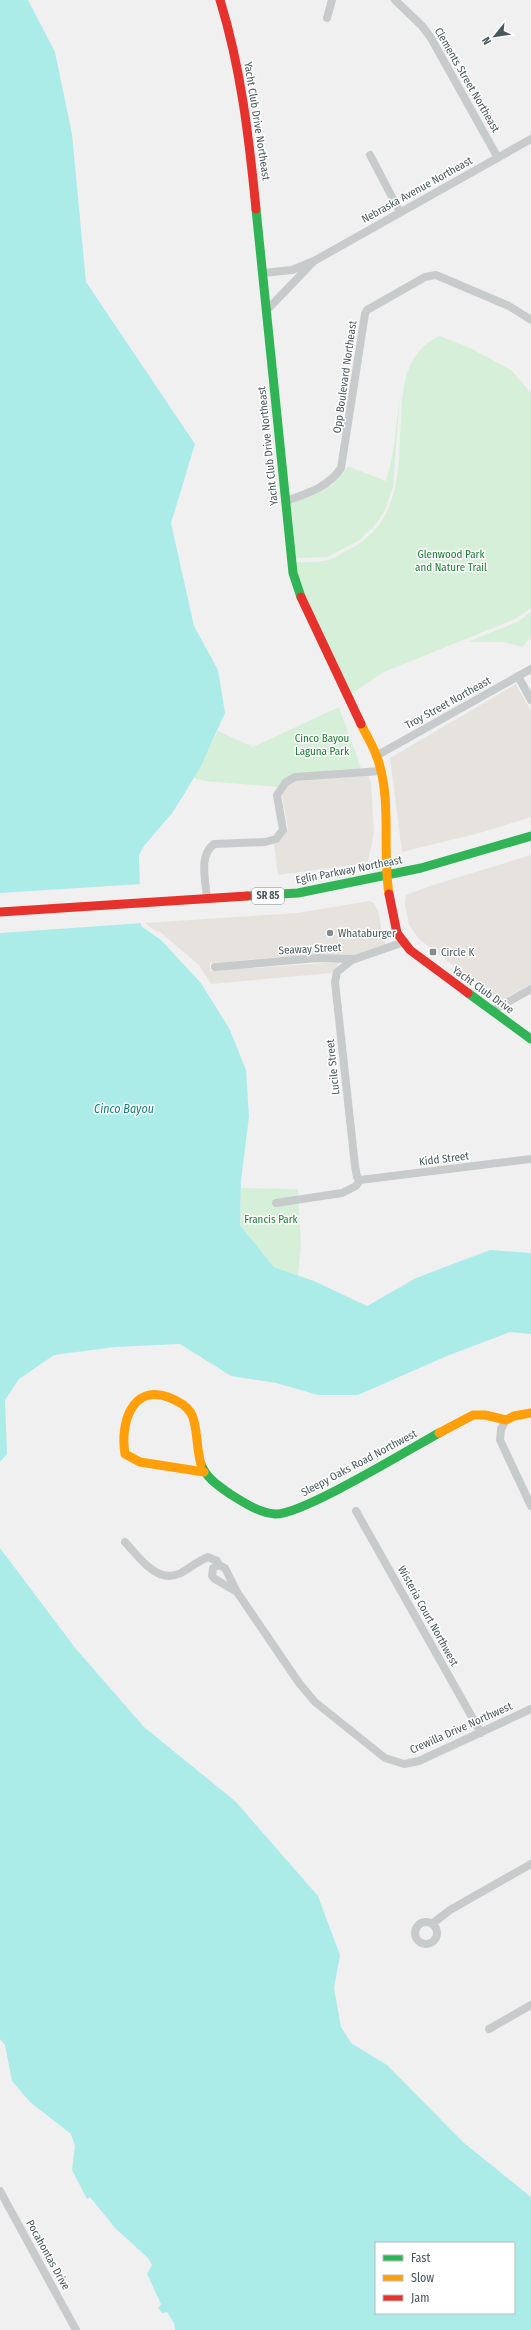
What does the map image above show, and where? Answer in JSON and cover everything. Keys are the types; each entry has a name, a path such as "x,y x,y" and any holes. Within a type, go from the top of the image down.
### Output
{"main road":[{"name":"Yacht Club Drive Northeast","path":"220,0 231,35 248,130 292,566 300,596 376,756 381,771 384,796 386,875"},
{"name":"Eglin Parkway Northeast","path":"0,912 298,893 424,867 531,836"},
{"name":"Yacht Club Drive","path":"386,875 397,933 410,950 531,1039"},
{"name":"Sleepy Oaks Road Northwest","path":"204,1472 197,1450 195,1425 189,1409 179,1402 160,1395 145,1395 138,1399 131,1408 127,1421 123,1447 125,1454 140,1462 204,1472 237,1498 258,1510 276,1514 289,1512 312,1502 473,1415 486,1415 506,1420"},
{"path":"506,1420 514,1416 531,1413"}],"street":[{"path":"327,18 332,0"},
{"name":"Clements Street Northeast","path":"395,0 422,26 431,38 498,158"},
{"name":"Nebraska Avenue Northeast","path":"263,273 292,270 314,261 531,139"},
{"path":"370,155 400,212"},
{"name":"Nebraska Avenue Northeast","path":"267,310 314,261"},
{"name":"Opp Boulevard Northeast","path":"286,501 325,484 336,475 341,468 365,314 367,310 425,277 436,275 509,306 531,320"},
{"name":"Troy Street Northeast","path":"376,756 531,669"},
{"path":"518,676 531,700"},
{"path":"207,899 204,857 208,849 214,844 265,842 276,838 283,830 277,795 286,782 295,777 381,771"},
{"name":"Seaway Street","path":"214,967 318,958 353,958 354,960 404,942"},
{"name":"Lucile Street","path":"354,960 344,965 338,972 335,982 355,1166 357,1177 360,1180"},
{"path":"492,1011 531,989"},
{"name":"Kidd Street","path":"360,1180 531,1159"},
{"path":"276,1203 348,1191 360,1180"},
{"path":"506,1420 501,1429 500,1440 531,1506"},
{"name":"Wisteria Court Northwest","path":"356,1511 481,1733"},
{"path":"125,1542 144,1563 159,1574 172,1576 208,1557 217,1561 219,1565"},
{"name":"Crewilla Drive Northwest","path":"237,1592 212,1576 213,1568 219,1565 225,1568 237,1592 307,1693 323,1710 385,1758 404,1764 419,1761 531,1709"},
{"path":"432,1924 450,1910 531,1864"},
{"path":"489,2029 531,2005"},
{"name":"Pocahontas Drive","path":"0,2191 76,2330"}],"shaded area":[{"path":"516,684 531,711 531,817 483,832 402,852 390,758"},
{"path":"369,776 371,783 374,833 368,861 352,865 278,875 274,844 279,841 288,829 282,795 289,785 296,781"},
{"path":"531,855 531,984 500,1001 419,939 409,925 405,905 406,895 430,886"},
{"path":"370,901 374,903 378,911 383,938 386,944 356,955 318,954 210,963 210,971 340,962 332,973 211,984 199,965 159,931 157,932 145,923 297,913"}],"green space":[{"name":"Glenwood Park and Nature Trail","path":"440,336 470,348 511,370 531,393 531,608 515,619 384,672 351,694 310,611 294,562 316,562 331,559 350,549 377,527 392,500 398,469 402,406 406,377 418,353"},
{"path":"400,395 393,487 384,512 373,528 358,541 327,557 296,558 291,504 333,485 346,468 350,467 386,481 393,450"},
{"path":"531,612 531,637 522,647 503,642 468,642 517,622"},
{"name":"Cinco Bayou Laguna Park","path":"339,707 361,768 304,774 284,782 277,787 205,781 194,778 218,731 253,747"},
{"name":"Francis Park","path":"241,1188 298,1189 301,1246 298,1275 274,1267 240,1225"}],"water":[{"name":"Cinco Bayou","path":"0,0 28,0 55,52 72,134 86,282 195,444 171,523 194,626 218,670 225,713 201,766 183,796 172,813 144,846 139,855 141,926 161,940 201,983 230,1030 246,1070 249,1117 241,1181 240,1225 274,1267 314,1281 367,1306 416,1278 490,1250 531,1253 531,1334 510,1332 447,1356 358,1395 318,1395 276,1383 231,1376 180,1344 115,1347 54,1355 19,1379 5,1400 7,1454 0,1462"},
{"path":"0,1548 76,1649 144,1727 235,1801 318,1896 340,1955 334,1988 341,2027 351,2043 387,2065 464,2143 531,2197 531,2330 175,2330 174,2323 167,2312 162,2313 158,2308 161,2304 147,2274 152,2265 148,2258 115,2228 90,2197 87,2199 72,2170 75,2146 71,2134 30,2102 12,2081 5,2045 0,2039"}],"pier":[{"path":"141,884 143,923 0,933 0,893"}],"traffic: fast":[{"path":"256,209 293,573 301,597"},
{"path":"247,896 298,893 421,868 531,836"},
{"path":"468,993 531,1039"},
{"path":"201,1464 209,1478 230,1494 263,1512 275,1514 288,1512 330,1493 439,1433"}],"traffic: slow":[{"path":"361,724 378,760 385,792 386,860 389,894"},
{"path":"201,1464 195,1424 191,1413 181,1403 168,1397 155,1395 145,1396 137,1402 131,1410 124,1431 125,1454 140,1462 204,1472"},
{"path":"439,1433 473,1415 485,1415 506,1420 514,1416 531,1413"}],"traffic: jam":[{"path":"220,0 234,51 239,77 256,209"},
{"path":"301,597 361,724"},
{"path":"389,894 397,933 410,950 468,993"},
{"path":"0,912 247,896"}],"place":[{"name":"Whataburger","path":"330,933"},
{"name":"Circle K","path":"433,952"}]}
